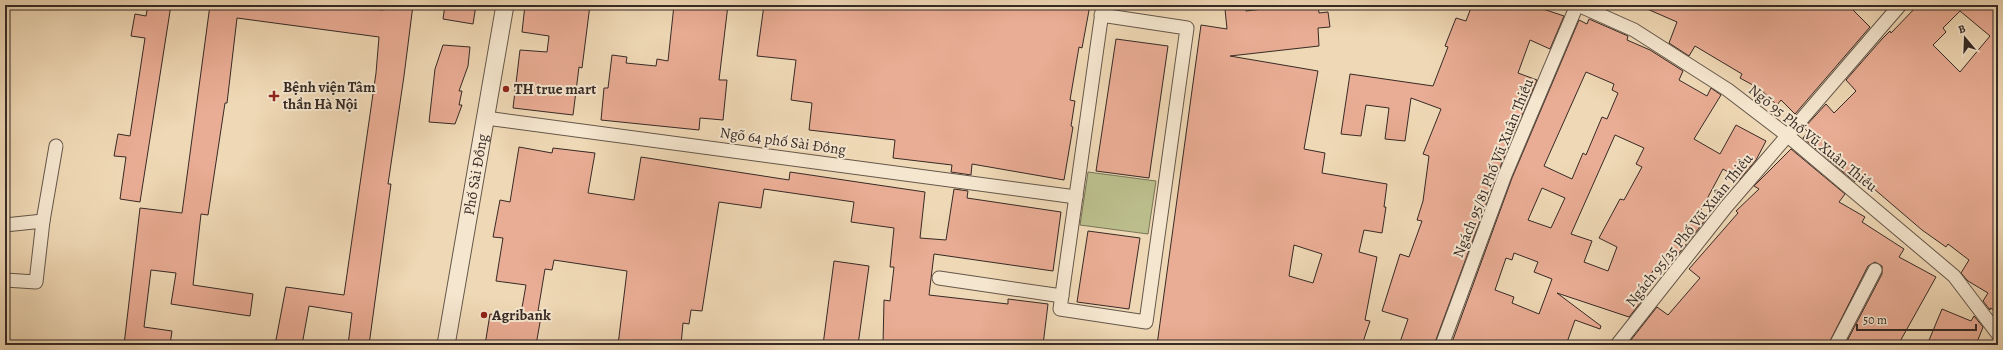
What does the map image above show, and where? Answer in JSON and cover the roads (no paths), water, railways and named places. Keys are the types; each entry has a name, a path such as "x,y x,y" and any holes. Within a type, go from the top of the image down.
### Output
{"street":[{"name":"Phố Sài Đồng","path":"446,345 505,5"},
{"name":"Ngõ 95 Phố Vũ Xuân Thiều","path":"1577,5 1634,30 1728,90 1788,136 1954,276 1998,334"},
{"name":"Ngách 95/81 Phố Vũ Xuân Thiều","path":"1442,345 1505,175 1577,5"},
{"path":"1884,21 1886,5"},
{"name":"Ngách 95/35 Phố Vũ Xuân Thiều","path":"1617,345 1726,207 1788,136 1884,21 1900,5"},
{"path":"1102,10 1187,28 1146,322 1060,309 1076,196 1102,10"},
{"name":"Ngõ 64 phố Sài Đồng","path":"486,118 1076,196"},
{"path":"5,280 36,282 43,221 56,146"},
{"path":"5,225 43,221"},
{"path":"1836,345 1875,270"},
{"path":"939,278 1062,296"}],"place":[{"name":"TH true mart","path":"506,89"},
{"name":"Bệnh viện Tâm thần Hà Nội","path":"274,96"},
{"name":"Agribank","path":"484,315"}]}
